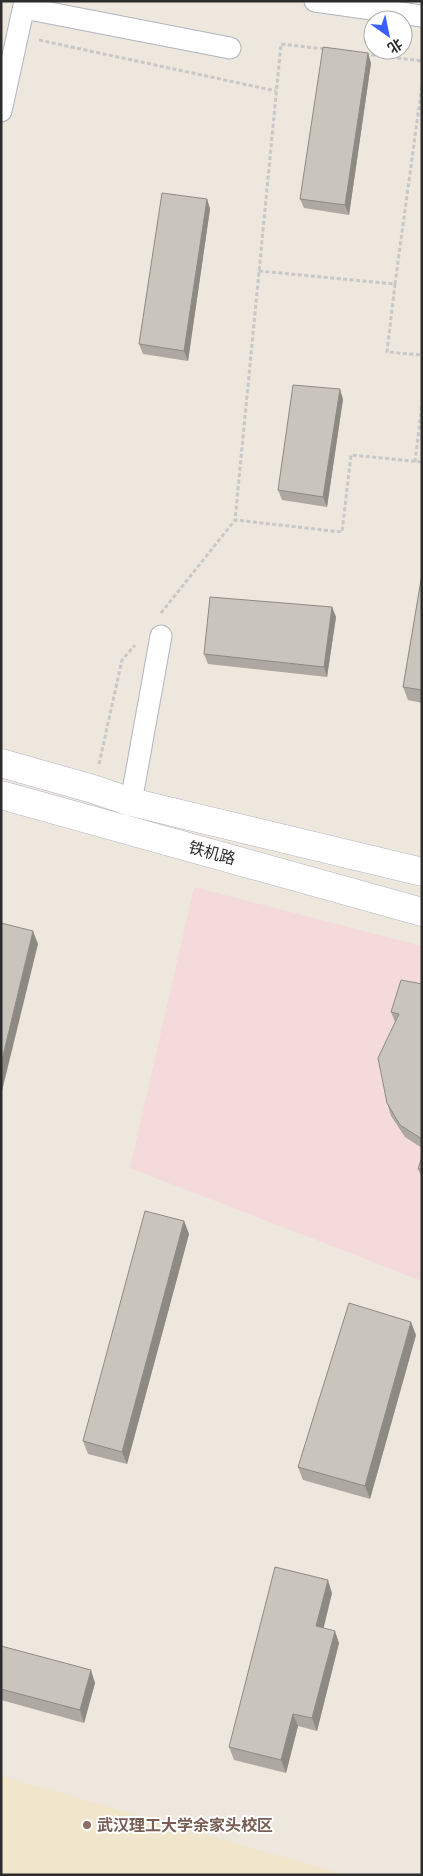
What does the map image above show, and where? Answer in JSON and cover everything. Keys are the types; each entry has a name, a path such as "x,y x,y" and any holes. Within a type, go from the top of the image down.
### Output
{"main road":[{"name":"铁机路","path":"1,763 93,789 131,802 422,872"},
{"name":"铁机路","path":"1,795 422,912"}],"street":[{"path":"315,1 422,16"},
{"path":"1,111 25,5 230,48"},
{"path":"131,802 161,636"}],"path":[{"path":"18,35 276,91"},
{"path":"328,49 280,44 236,520 342,532 351,456 422,462"},
{"path":"356,53 422,61"},
{"path":"422,85 387,352 422,355"},
{"path":"259,270 395,284"},
{"path":"415,462 422,404"}],"shaded area":[{"path":"194,887 422,946 422,1281 130,1168"},
{"name":"武汉理工大学余家头校区","path":"1,1776 346,1875 1,1875"}],"building":[{"path":"323,47 363,52 363,60 367,60 345,205 300,199"},
{"path":"162,193 207,199 184,351 139,344"},
{"path":"293,385 340,389 323,497 278,490"},
{"path":"422,574 422,690 403,687"},
{"path":"210,597 332,607 324,667 204,654"},
{"path":"1,923 33,931 1,1064"},
{"path":"401,980 422,984 422,1139 400,1125 387,1103 378,1058 399,1014 391,1012"},
{"path":"422,1157 422,1169 418,1169"},
{"path":"145,1211 184,1221 122,1452 83,1441"},
{"path":"349,1303 411,1322 365,1486 298,1467"},
{"path":"275,1567 328,1580 316,1626 335,1631 312,1718 293,1714 281,1760 229,1747"},
{"path":"1,1646 91,1670 80,1710 1,1689"}],"place":[{"name":"武汉理工大学余家头校区","path":"87,1825"}]}
